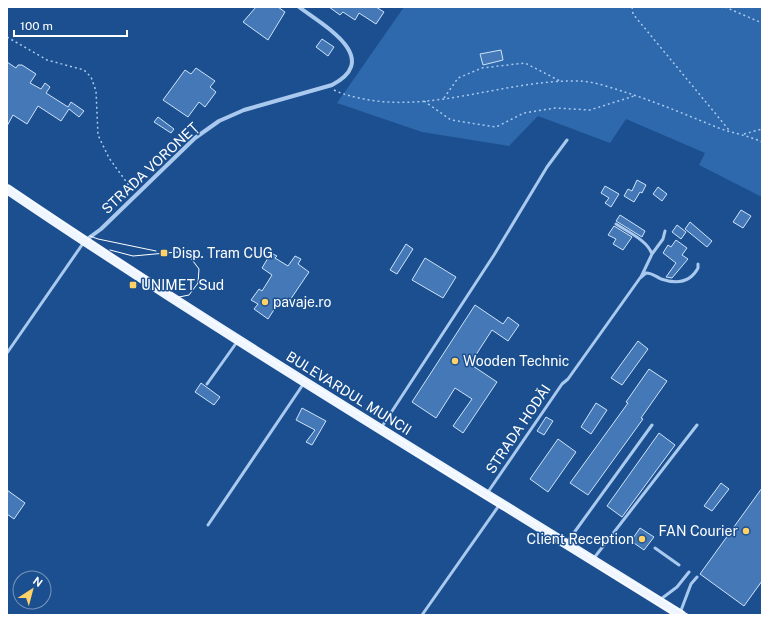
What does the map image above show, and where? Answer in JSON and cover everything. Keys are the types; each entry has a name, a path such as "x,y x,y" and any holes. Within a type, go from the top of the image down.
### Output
{"main road":[{"name":"BULEVARDUL MUNCII","path":"7,188 85,241 238,340 486,496 680,615"}],"street":[{"name":"STRADA VORONEȚ","path":"85,241 101,229 195,138 219,121 244,110 328,87 341,81 348,74 352,56 348,47 342,40 299,7"}],"lane":[{"path":"380,429 494,255 547,167 567,140"},
{"path":"616,224 641,240 650,249 652,254"},
{"name":"STRADA HODĂI","path":"486,496 562,384 568,379 640,278 652,254 663,238 665,231"},
{"path":"7,353 85,241"},
{"path":"640,278 646,273 651,273 660,278 680,282 692,277 698,268 698,264"},
{"path":"207,384 238,340"},
{"path":"208,524 305,382"},
{"path":"565,544 652,425"},
{"path":"592,561 697,425"},
{"path":"422,615 500,504"},
{"path":"655,548 679,565"},
{"path":"657,600 668,596 678,587 689,572"},
{"path":"680,615 682,605 691,584 697,577"}],"path":[{"path":"632,7 633,14 729,130"},
{"path":"725,7 762,22"},
{"path":"7,37 47,60 84,70 91,76 96,91 97,128 100,141 109,158 136,195"},
{"path":"444,98 458,78 482,68 526,63 560,81"},
{"path":"328,87 339,93 371,100 424,101 524,85 574,80 602,85 634,95 729,130 744,134 762,142"},
{"path":"424,101 451,120 496,127 524,113 555,108 590,110 634,95"},
{"path":"744,134 762,129"}],"shaded area":[{"path":"404,7 762,7 762,197 699,165 705,153 626,119 610,143 538,116 509,146 422,132 337,103"}],"building":[{"path":"256,7 278,7 285,12 268,40 243,22"},
{"path":"329,7 376,7 384,12 376,24 359,13 355,20 343,12 340,15"},
{"path":"322,39 334,47 328,56 316,47"},
{"path":"501,50 503,60 483,65 480,54"},
{"path":"7,62 16,68 18,65 22,65 36,74 30,83 41,89 45,83 50,87 46,93 68,107 71,102 84,111 79,117 69,109 61,121 38,106 27,124 13,115 7,126"},
{"path":"196,68 215,81 210,87 216,92 205,107 199,102 188,117 163,100 185,70 191,74"},
{"path":"158,117 174,129 171,133 154,122"},
{"path":"637,180 646,185 642,193 640,192 634,202 624,196 628,189 632,191"},
{"path":"605,186 619,194 611,207 605,203 609,198 601,193"},
{"path":"658,187 667,194 662,201 653,194"},
{"path":"741,210 751,216 743,228 733,222"},
{"path":"620,215 645,231 642,237 616,221"},
{"path":"690,222 712,241 707,247 685,229"},
{"path":"677,225 686,232 681,239 672,232"},
{"path":"614,226 632,237 623,250 613,244 616,239 608,235"},
{"path":"676,240 687,248 682,255 688,259 672,278 666,277 676,263 663,253 668,245 671,247"},
{"path":"406,244 413,249 397,274 390,270"},
{"path":"271,253 277,256 275,258 288,266 295,256 301,259 298,264 309,272 286,306 279,302 268,319 254,309 258,304 251,300 259,289 262,291 272,275 262,268"},
{"path":"425,258 456,277 443,298 412,280"},
{"name":"Wooden Technic","path":"475,305 503,324 508,317 519,325 508,341 492,330 470,364 497,382 463,433 453,426 472,399 455,388 436,418 412,402"},
{"path":"638,341 648,349 622,385 611,378"},
{"path":"649,369 667,381 641,418 643,419 588,495 570,483 628,403 626,402"},
{"path":"201,383 220,397 214,405 195,392"},
{"path":"596,403 607,410 591,434 581,427"},
{"path":"302,408 326,421 312,445 306,442 315,430 296,420"},
{"path":"546,417 553,421 544,435 537,431"},
{"path":"659,433 675,445 622,517 607,506"},
{"path":"558,439 576,452 548,492 530,479"},
{"path":"721,483 729,489 712,511 704,506"},
{"name":"FAN Courier","path":"762,488 762,581 744,606 700,574"},
{"path":"7,490 25,503 14,519 7,514"},
{"name":"Client Reception","path":"640,528 654,537 644,550 631,541"}],"tram line":[{"path":"7,185 278,364 594,559 689,615"},
{"path":"90,236 156,251"},
{"path":"110,250 133,256 177,252 190,257 199,269 198,283 189,295 174,298"},
{"path":"414,454 509,513"},
{"path":"598,568 674,615"}],"place":[{"name":"Disp. Tram CUG","path":"164,253"},
{"name":"UNIMET Sud","path":"133,285"},
{"name":"pavaje.ro","path":"265,302"},
{"name":"Wooden Technic","path":"455,361"},
{"name":"FAN Courier","path":"746,531"},
{"name":"Client Reception","path":"642,539"}]}
